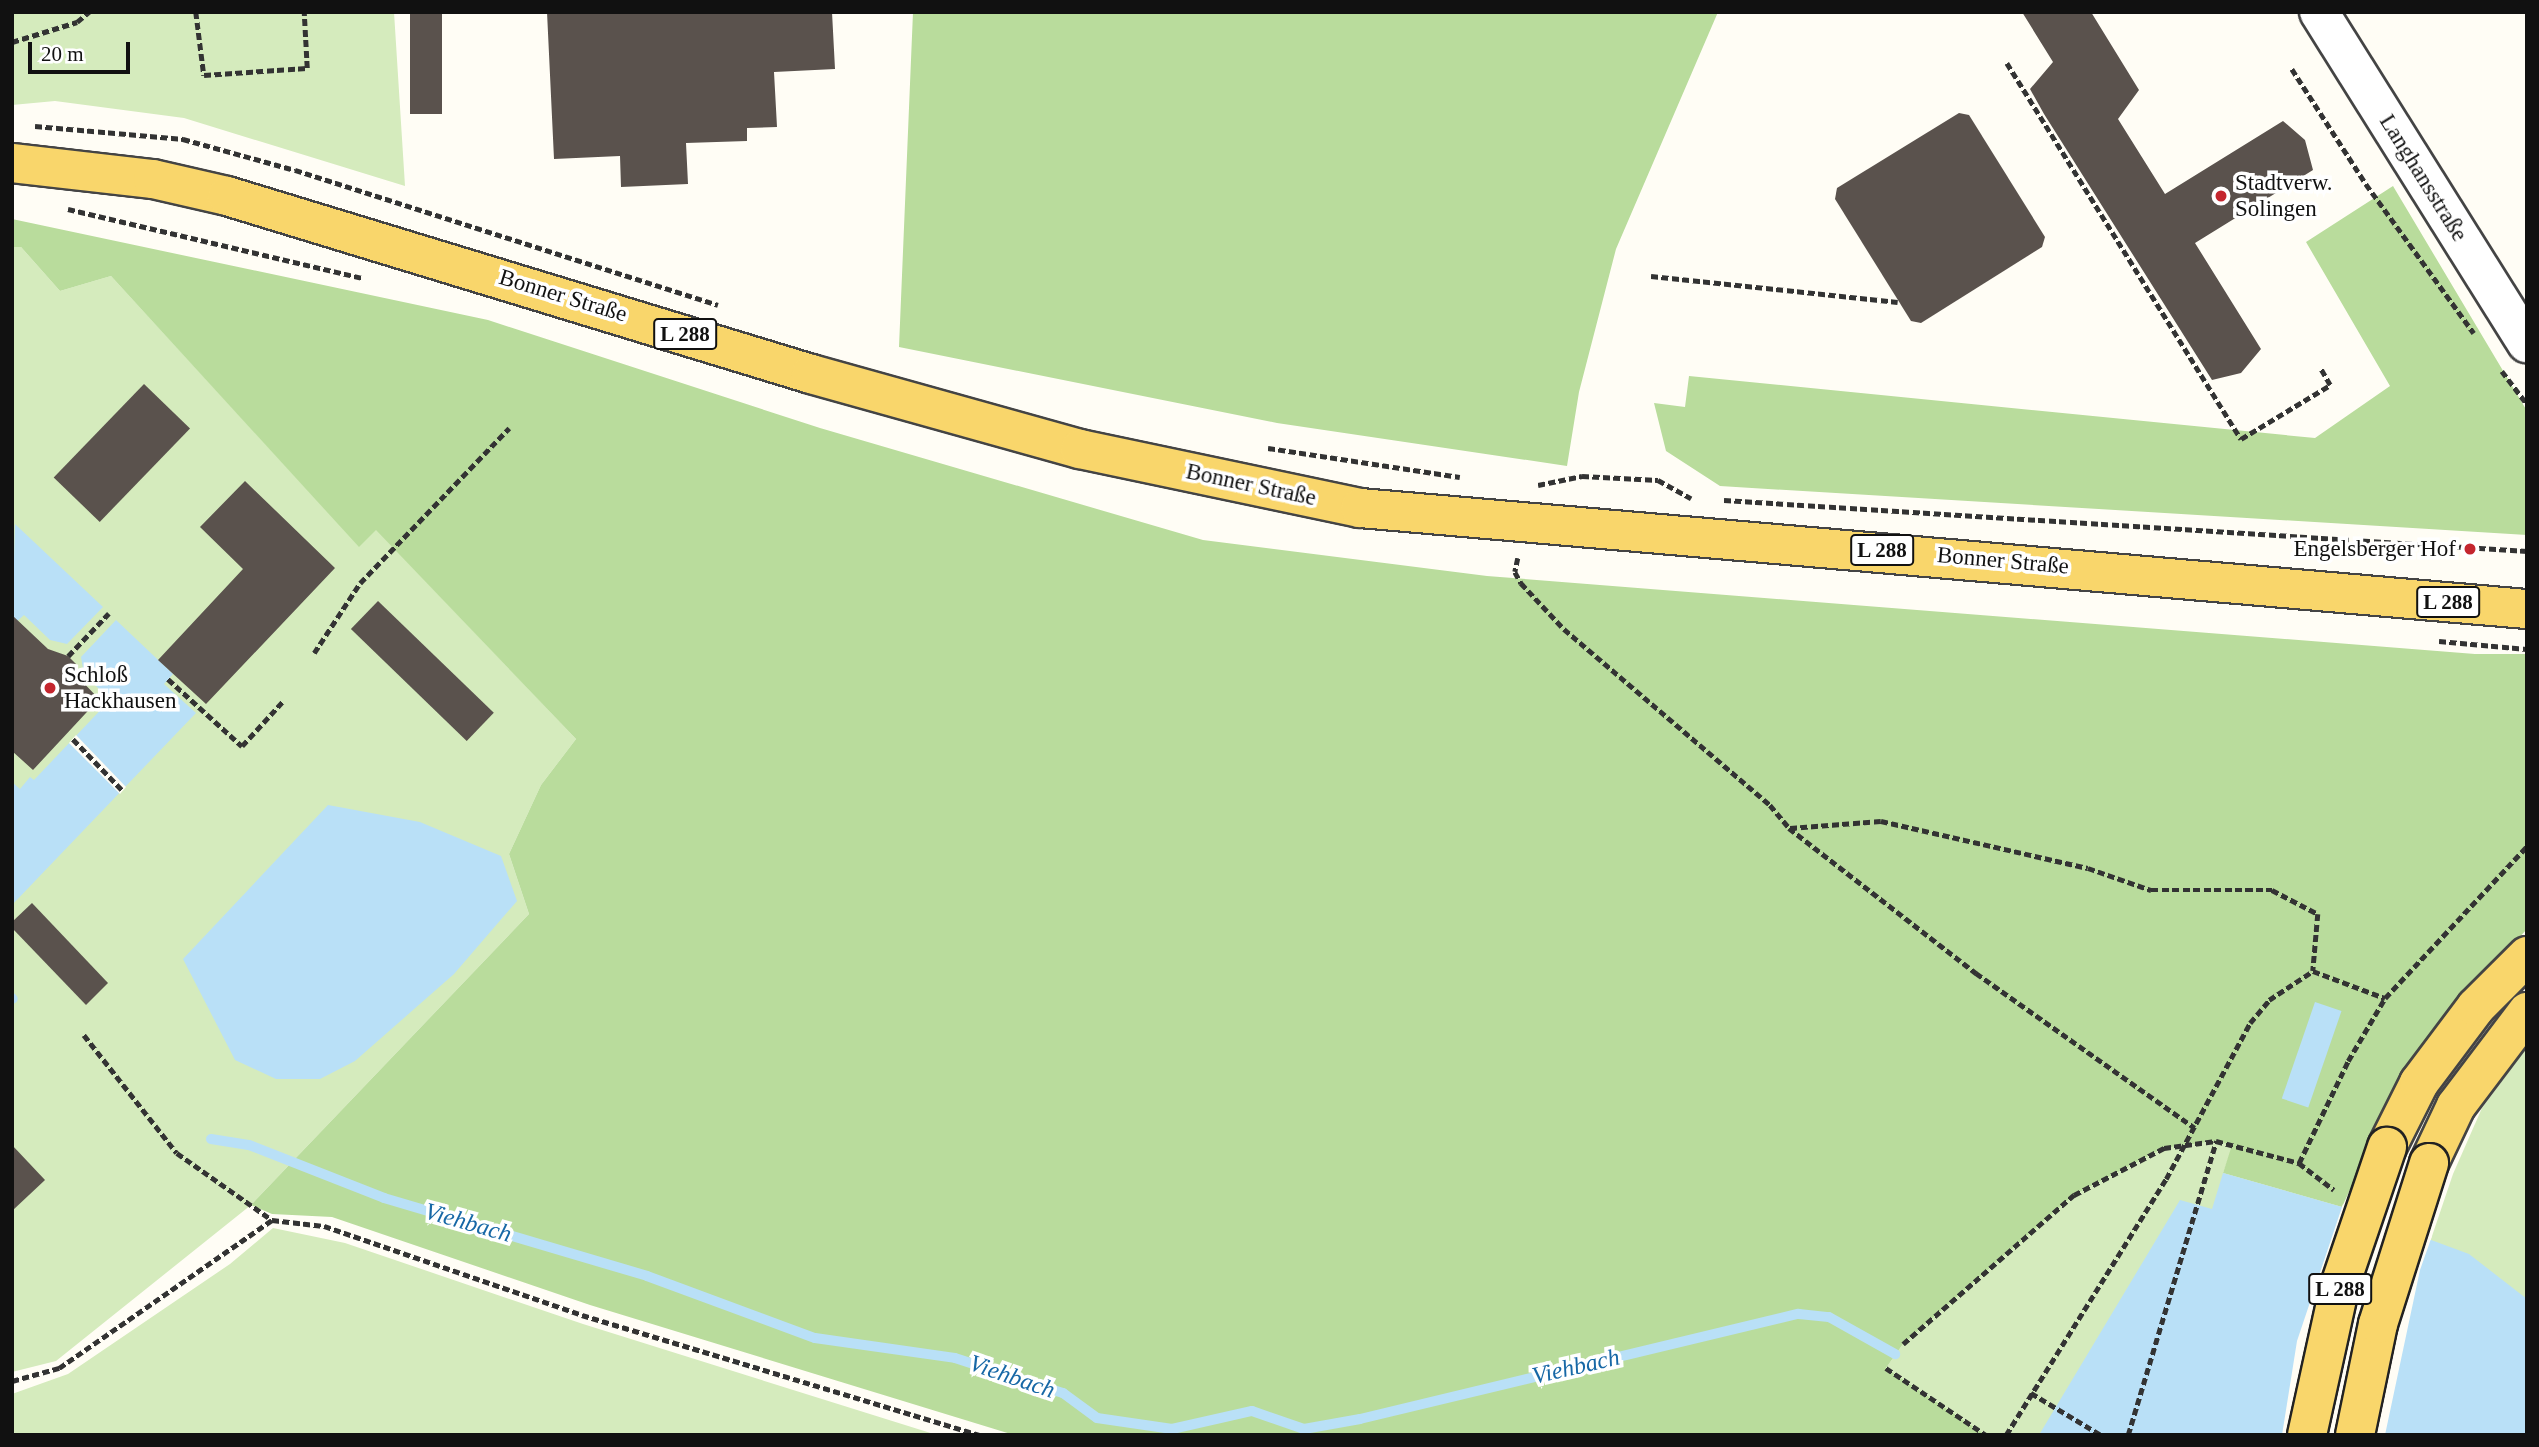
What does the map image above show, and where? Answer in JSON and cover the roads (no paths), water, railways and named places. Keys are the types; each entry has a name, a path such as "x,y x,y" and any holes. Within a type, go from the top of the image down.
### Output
{"main road":[{"name":"Bonner Straße","path":"12,163 153,179 227,196 811,374 1080,449 1360,508 2527,609"},
{"name":"L 288","path":"2307,1435 2340,1285 2387,1147 2418,1083 2476,1007 2527,956"},
{"name":"L 288","path":"2355,1435 2378,1324 2429,1163 2456,1107 2527,1012"}],"street":[{"name":"Langhansstraße","path":"2319,12 2513,355"}],"water":[{"path":"15,524 103,607 67,644 50,640 24,615 12,626"},
{"path":"116,620 173,674 164,684 196,713 12,905 12,782 20,789 30,777 34,780 110,700 84,674 81,657"},
{"path":"328,805 420,822 501,856 517,901 454,974 355,1061 320,1079 276,1079 235,1060 183,959"},
{"path":"2315,1002 2341,1011 2308,1108 2282,1098"},
{"path":"2223,1173 2342,1207 2469,1254 2527,1299 2527,1435 2039,1435 2180,1200 2212,1209"}],"waterway":[{"name":"Viehbach","path":"211,1139 249,1145 384,1198 647,1276 815,1338 955,1358 1063,1393 1097,1418 1172,1429 1252,1411 1304,1429 1360,1419 1799,1314 1829,1317 1895,1354"}],"place":[{"name":"Stadtverw. Solingen","path":"2221,196"},
{"name":"Engelsberger Hof","path":"2470,549"},
{"name":"Schloß Hackhausen","path":"50,688"}]}
